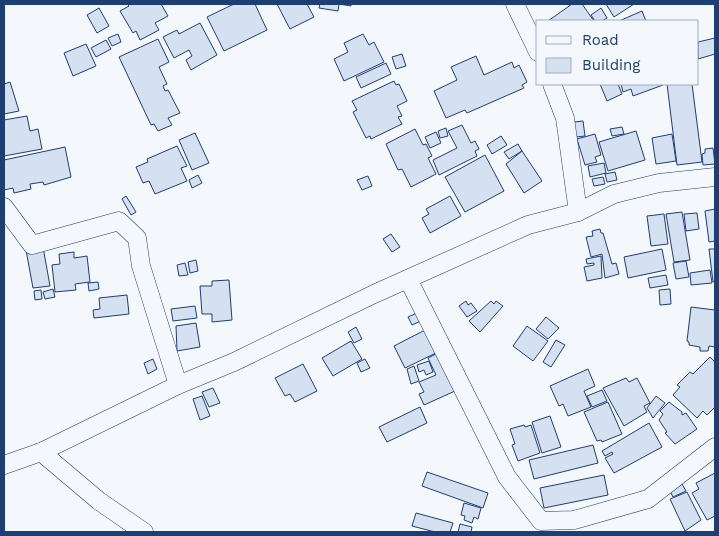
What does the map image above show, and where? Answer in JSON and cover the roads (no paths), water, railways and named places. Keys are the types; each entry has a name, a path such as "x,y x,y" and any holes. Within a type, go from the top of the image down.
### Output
{"street":[{"path":"515,4 536,48"},
{"path":"552,85 565,118 578,212"},
{"path":"4,465 41,452 178,385 234,362 408,279 528,225 578,212 614,194 659,183 715,177"},
{"path":"4,207 32,245 119,221 137,238 141,266 178,385"},
{"path":"408,279 508,477 542,521 574,520 648,499 715,447"},
{"path":"41,452 99,502 144,532"}]}
